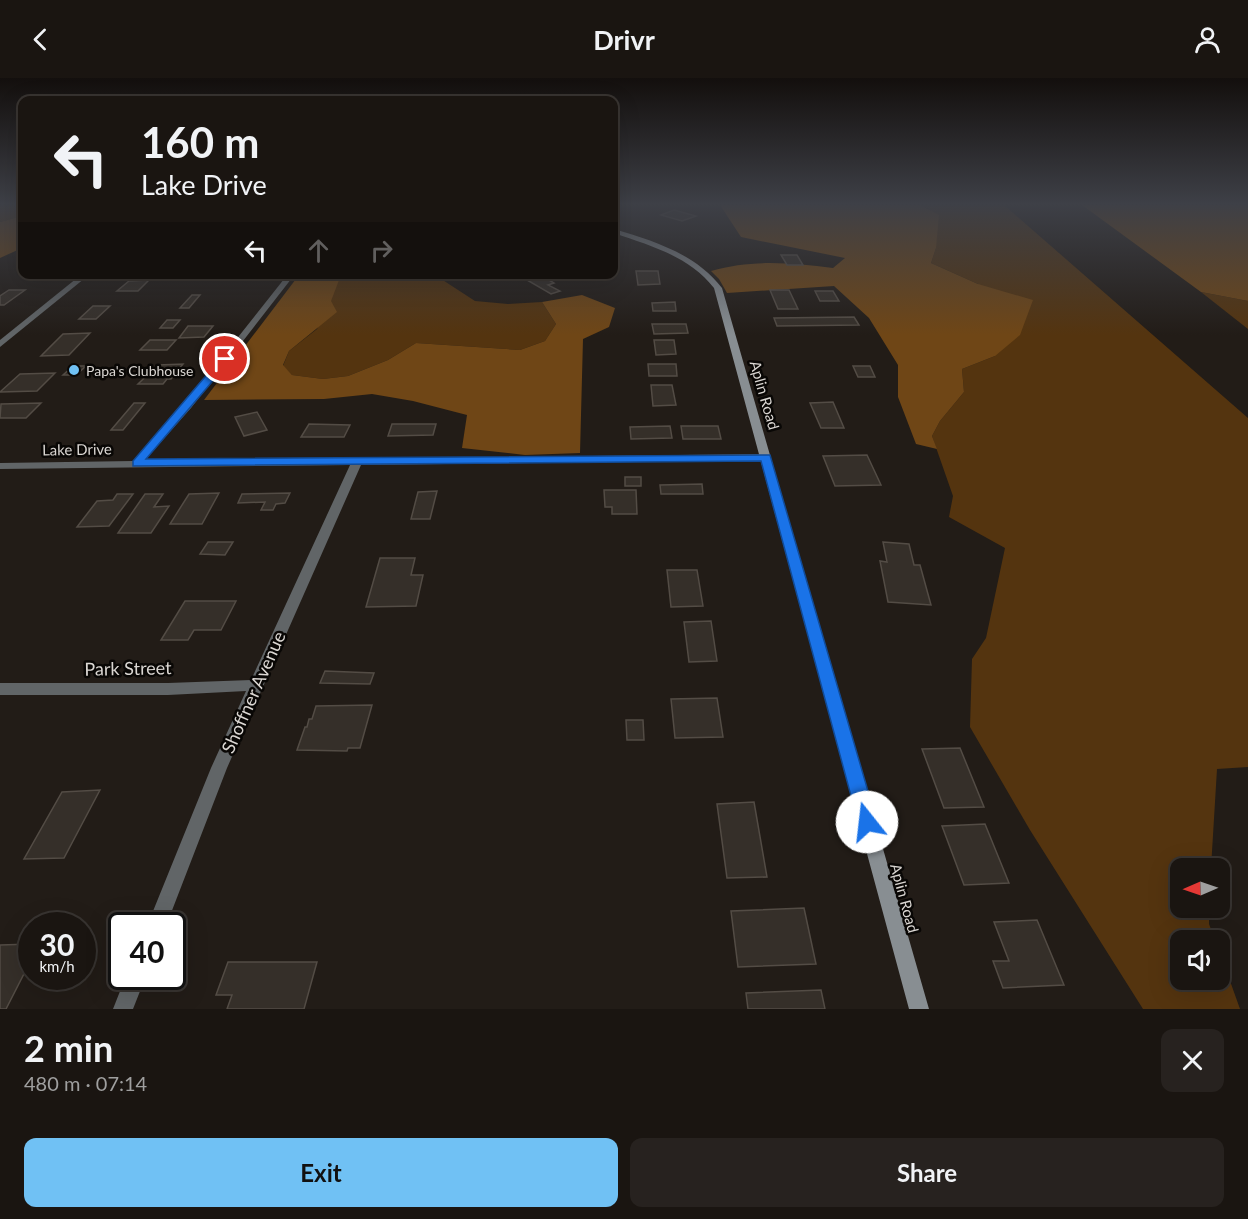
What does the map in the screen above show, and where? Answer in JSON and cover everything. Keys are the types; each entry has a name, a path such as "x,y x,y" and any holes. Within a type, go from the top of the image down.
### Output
{"street":[{"name":"Aplin Road","path":"659,248 683,258 712,280 718,288 919,1009"},
{"path":"0,344 81,279"},
{"path":"137,463 188,406 288,279"},
{"name":"Lake Drive","path":"0,466 766,457"},
{"name":"Shoffner Avenue","path":"162,912 219,768 357,461"},
{"name":"Park Street","path":"0,689 168,689 256,685"},
{"path":"123,1009 130,990"}],"shaded area":[{"path":"0,248 18,248 18,250 0,258"},
{"path":"798,248 936,248 931,263 978,284 1033,300 1020,335 995,356 962,369 964,392 940,421 932,436 937,449 916,444 898,397 898,365 869,318 834,286 727,293 711,271 757,263 833,268 845,258"},
{"path":"936,248 1054,248 1248,418 1248,767 1217,769 1212,858 1170,858 1170,918 1209,918 1211,930 1170,930 1170,990 1230,990 1230,981 1240,1009 1143,1009 1030,830 970,727 972,659 986,638 1005,548 949,517 953,496 932,436 940,421 964,392 962,369 995,356 978,284 931,263"},
{"path":"1141,248 1248,248 1248,301 1201,292"},
{"path":"296,279 339,279 331,301 337,312 289,351 283,365 292,375 323,379 348,376 388,360 416,343 520,350 545,341 556,324 542,302 582,295 615,308 609,327 583,339 580,453 525,455 462,448 467,415 413,401 372,394 324,399 204,400"},
{"path":"339,279 441,279 475,301 508,304 542,302 556,324 545,341 520,350 416,343 388,360 348,376 323,379 292,375 283,366 289,351 317,329"},
{"path":"1201,292 1248,301 1248,329"}],"building":[{"path":"781,255 797,255 803,265 787,265"},
{"path":"636,271 658,271 660,284 638,285"},
{"path":"553,279 549,280 554,283 548,285 560,291 551,294 527,280"},
{"path":"149,280 138,291 117,291 129,281"},
{"path":"9,290 25,290 4,305 0,305 0,296"},
{"path":"770,290 789,290 798,309 778,309"},
{"path":"815,291 833,291 839,301 820,301"},
{"path":"192,295 200,295 189,308 180,308"},
{"path":"675,302 676,311 653,311 652,303"},
{"path":"93,306 110,306 96,319 79,319"},
{"path":"854,317 859,325 777,326 774,318"},
{"path":"167,320 180,320 173,328 160,328"},
{"path":"652,324 686,324 688,333 654,334"},
{"path":"188,326 213,326 204,337 179,338"},
{"path":"90,333 69,355 41,356 63,334"},
{"path":"150,340 176,340 167,350 140,350"},
{"path":"654,340 674,340 676,354 656,355"},
{"path":"183,364 171,379 167,379 163,384 138,384 158,365"},
{"path":"648,364 676,364 677,376 649,376"},
{"name":"Papa's Clubhouse","path":"73,366 86,366 76,375 63,375"},
{"path":"853,366 870,366 875,377 858,377"},
{"path":"55,373 37,391 0,392 20,374"},
{"path":"651,385 672,385 676,405 653,406"},
{"path":"833,402 844,428 821,428 810,403"},
{"path":"41,403 26,418 0,418 1,404"},
{"path":"134,403 145,403 123,430 111,430"},
{"path":"257,412 267,430 244,436 235,417"},
{"path":"309,424 350,425 344,437 301,437"},
{"path":"392,424 436,424 433,435 388,436"},
{"path":"670,426 672,438 631,439 630,427"},
{"path":"681,426 718,426 721,439 683,439"},
{"path":"867,455 881,485 835,486 823,456"},
{"path":"625,477 641,477 641,486 625,486"},
{"path":"702,484 703,494 661,494 660,485"},
{"path":"604,490 636,490 637,514 612,514 612,507 605,507"},
{"path":"437,491 430,519 411,519 418,492"},
{"path":"219,493 202,524 170,524 189,494"},
{"path":"290,493 285,503 276,504 273,510 261,510 265,502 238,503 242,494"},
{"path":"117,494 133,494 109,526 77,527 97,501 113,500"},
{"path":"145,494 163,494 154,507 169,506 151,533 118,533"},
{"path":"208,542 233,542 225,555 200,554"},
{"path":"883,542 909,544 914,565 920,565 931,605 888,602 880,561 887,562"},
{"path":"380,558 415,558 411,575 423,575 416,606 366,607"},
{"path":"667,570 697,570 703,606 671,607"},
{"path":"185,601 236,601 221,630 194,630 188,640 161,640"},
{"path":"711,621 717,661 689,662 684,622"},
{"path":"325,671 374,673 370,684 320,683"},
{"path":"717,698 723,737 675,738 671,699"},
{"path":"372,705 360,748 348,748 347,751 297,750 316,706"},
{"path":"626,720 643,720 644,740 627,740"},
{"path":"960,748 984,807 944,808 922,749"},
{"path":"100,790 64,858 24,859 62,792"},
{"path":"754,802 767,877 727,878 717,804"},
{"path":"985,824 1009,883 964,885 942,826"},
{"path":"804,908 816,964 738,967 731,911"},
{"path":"1037,920 1064,985 1003,988 993,961 1009,961 994,922"},
{"path":"18,944 18,986 6,1009 0,1009 0,945"},
{"path":"228,962 317,962 304,1009 227,1009 232,995 216,995"},
{"path":"821,990 825,1009 748,1009 746,993"}],"place":[{"name":"Papa's Clubhouse","path":"74,370"}],"route":[{"path":"225,359 188,406 137,463 766,457 867,822"}]}
